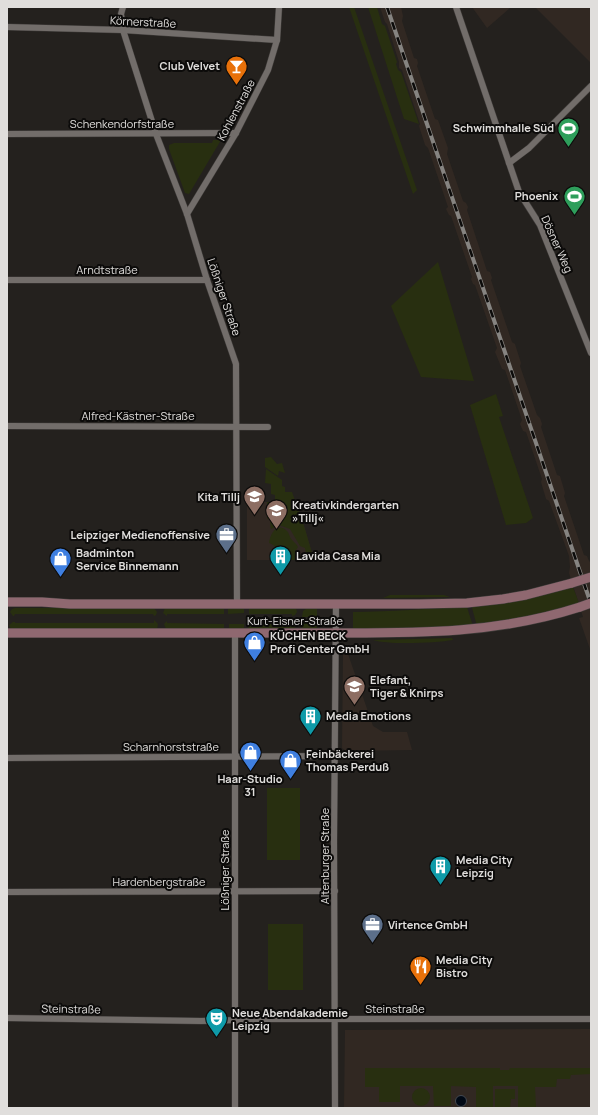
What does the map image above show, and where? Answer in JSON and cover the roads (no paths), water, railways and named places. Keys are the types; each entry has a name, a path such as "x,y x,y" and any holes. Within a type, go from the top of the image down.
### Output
{"main road":[{"name":"Kurt-Eisner-Straße","path":"7,602 70,604 419,604 483,601 526,595 591,577"},
{"name":"Kurt-Eisner-Straße","path":"7,633 399,633 477,630 525,622 559,614 591,603"}],"street":[{"name":"Lößniger Straße","path":"123,7 121,14 124,30 156,134 187,214 207,280 236,364 237,604"},
{"name":"Kohlenstraße","path":"187,214 236,133 268,70 277,40 279,7"},
{"name":"Dösner Weg","path":"456,7 519,192 540,225 591,353"},
{"name":"Körnerstraße","path":"7,27 124,30 277,40"},
{"path":"509,162 529,148 591,86"},
{"name":"Schenkendorfstraße","path":"7,134 236,133"},
{"name":"Arndtstraße","path":"7,280 207,280"},
{"name":"Alfred-Kästner-Straße","path":"7,426 268,427"},
{"name":"Altenburger Straße","path":"335,1108 336,604"},
{"name":"Lößniger Straße","path":"235,633 235,1108"},
{"name":"Scharnhorststraße","path":"7,758 336,756"},
{"name":"Hardenbergstraße","path":"7,892 335,891"},
{"name":"Steinstraße","path":"7,1018 201,1021 591,1019"}],"railway":[{"path":"387,7 591,604"}],"place":[{"name":"Club Velvet","path":"236,86"},
{"name":"Schwimmhalle Süd","path":"569,148"},
{"name":"Phoenix","path":"574,216"},
{"name":"Kita Tillj","path":"255,516"},
{"name":"Kreativkindergarten »Tillj«","path":"276,530"},
{"name":"Leipziger Medienoffensive","path":"226,554"},
{"name":"Lavida Casa Mia","path":"281,576"},
{"name":"Badminton Service Binnemann","path":"60,578"},
{"name":"KÜCHEN BECK Profi Center GmbH","path":"254,662"},
{"name":"Elefant, Tiger & Knirps","path":"354,706"},
{"name":"Media Emotions","path":"310,736"},
{"name":"Haar-Studio 31","path":"250,772"},
{"name":"Feinbäckerei Thomas Perduß","path":"291,780"},
{"name":"Media City Leipzig","path":"441,886"},
{"name":"Virtence GmbH","path":"373,944"},
{"name":"Media City Bistro","path":"420,986"},
{"name":"Neue Abendakademie Leipzig","path":"217,1038"}]}
